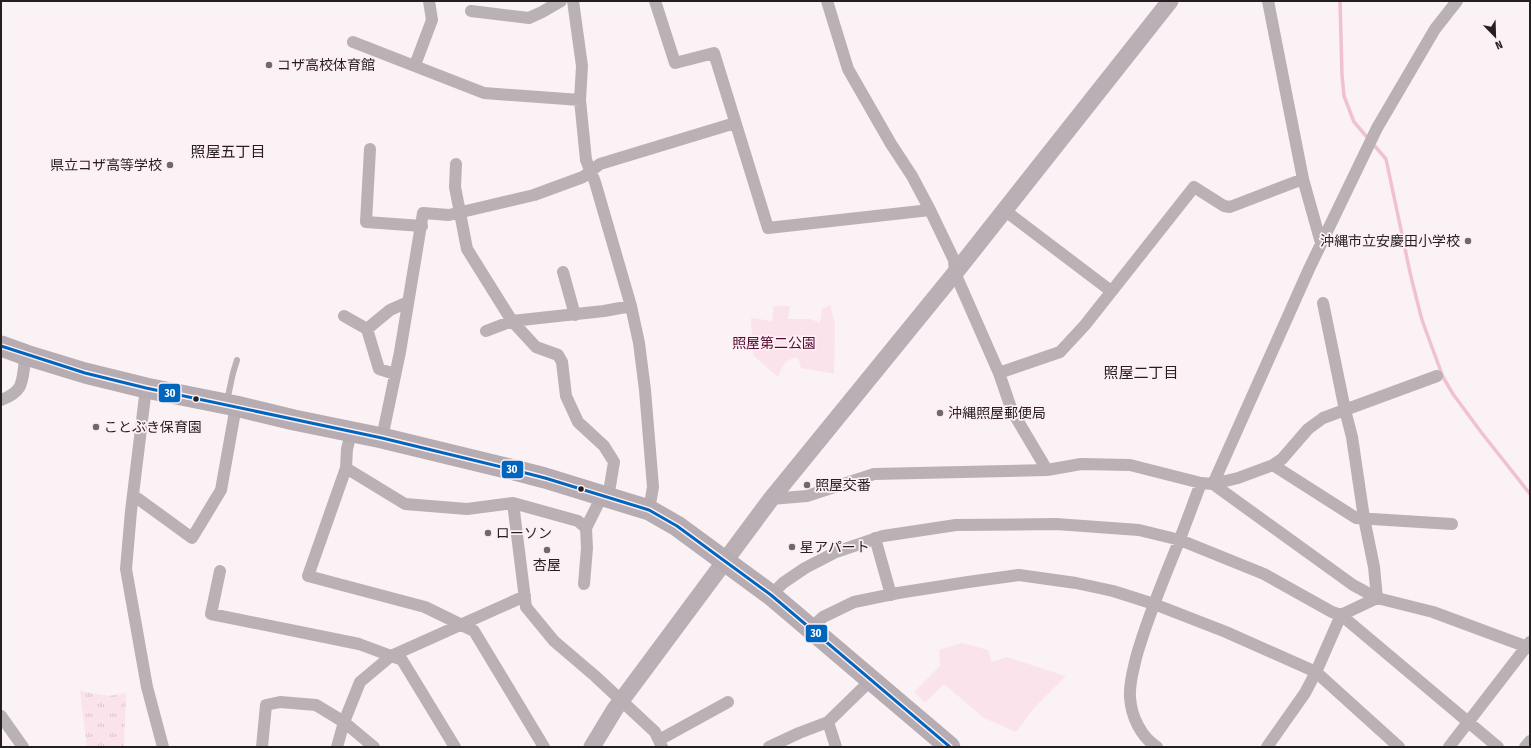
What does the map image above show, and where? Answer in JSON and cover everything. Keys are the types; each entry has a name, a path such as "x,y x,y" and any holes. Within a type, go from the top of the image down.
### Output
{"highway":[{"path":"1,346 85,373 146,388 382,438 524,472 649,510 677,526 771,595 950,747"}],"street":[{"path":"414,65 432,20 429,1"},
{"path":"471,11 529,18 561,1"},
{"path":"573,1 582,66 580,100 586,160 631,306 639,343 645,390 652,487 649,510"},
{"path":"654,1 675,63 714,53 768,228 930,210"},
{"path":"827,1 848,69 891,144 912,176 930,210 954,260 955,273 999,372 1012,411 1047,470"},
{"path":"592,747 615,709 771,499 955,273 1170,1"},
{"path":"1268,1 1303,179 1321,243"},
{"path":"1213,484 1321,243 1378,128 1435,29 1457,1"},
{"path":"353,42 484,93 580,100"},
{"path":"382,438 422,226 423,213 449,215 534,195 583,177 600,164 735,123"},
{"path":"370,149 366,222 422,226"},
{"path":"456,164 455,187 467,249 512,321 536,347 558,355 562,362 566,396 578,422 604,446 614,462 605,497 586,528 587,548 584,584"},
{"path":"999,372 1060,352 1085,324 1194,187 1224,206 1230,207 1303,179"},
{"path":"1004,210 1111,291"},
{"path":"563,272 575,315"},
{"path":"367,328 390,310 408,302"},
{"path":"1323,303 1352,437 1364,518 1374,567 1377,598"},
{"path":"486,331 512,321 575,315 631,306"},
{"path":"344,316 367,328 379,369 395,374"},
{"path":"1,400 16,392 22,386 26,355"},
{"path":"771,499 807,496 874,474 1047,470 1081,464 1130,465 1201,483 1213,484 1238,478 1273,465 1282,459 1313,426 1324,418 1437,376"},
{"path":"146,388 126,569 146,687 163,747"},
{"path":"133,495 192,538 222,490 231,405"},
{"path":"351,432 346,453 346,468 308,576 425,608 474,631 544,747"},
{"path":"1273,465 1356,518 1452,524"},
{"path":"346,468 405,504 467,509 513,503 578,521 586,528"},
{"path":"1152,744 1140,730 1134,715 1130,699 1131,680 1139,646 1201,483"},
{"path":"1213,484 1353,585 1377,598 1433,612 1528,645 1449,747"},
{"path":"513,503 526,607 554,640 656,732 660,744 728,702"},
{"path":"771,595 783,583 805,568 836,552 876,538 956,525 1056,524 1139,530 1180,540 1264,574 1332,612 1341,615 1498,747"},
{"path":"876,538 891,595"},
{"path":"220,570 211,614 359,644 402,660 455,747"},
{"path":"811,628 823,617 854,602 891,595 1019,575 1076,583 1113,591 1154,604 1226,632 1316,672 1399,747"},
{"path":"337,747 344,722 360,682 391,656 525,596"},
{"path":"1269,746 1305,693 1341,615 1377,598"},
{"path":"769,747 828,722 871,680"},
{"path":"262,747 266,705 280,702 316,705 344,722 374,747"},
{"path":"1,716 23,747"},
{"path":"828,722 836,747"},
{"path":"1525,747 1530,741"}],"lane":[{"path":"231,405 233,373 237,360"}],"green space":[{"name":"照屋第二公園","path":"830,305 835,323 834,374 801,368 798,358 794,358 785,363 778,377 753,355 751,318 772,321 774,306 790,306 788,319 810,319 820,323 822,309"},
{"path":"962,643 988,650 992,662 1007,657 1066,676 1034,708 1016,732 984,718 944,684 925,703 914,692 940,666 939,650"},
{"path":"80,691 108,696 126,693 124,746 87,747"}],"waterway":[{"path":"1340,1 1344,96 1354,122 1386,159 1411,277 1422,320 1443,377 1453,394 1481,432 1530,494"}],"transit line":[{"name":"30","path":"1,346 85,373 146,388 382,438 510,469 545,478 649,510 677,526 771,595 950,747"}],"place":[{"name":"コザ高校体育館","path":"269,65"},
{"name":"県立コザ高等学校","path":"170,165"},
{"name":"沖縄市立安慶田小学校","path":"1468,241"},
{"name":"沖縄照屋郵便局","path":"940,413"},
{"name":"ことぶき保育園","path":"96,427"},
{"name":"照屋交番","path":"807,485"},
{"name":"ローソン","path":"488,533"},
{"name":"星アパート","path":"792,547"},
{"name":"杏屋","path":"547,550"}],"district":[{"name":"照屋五丁目","path":"228,152"},
{"name":"照屋二丁目","path":"1141,373"}]}
